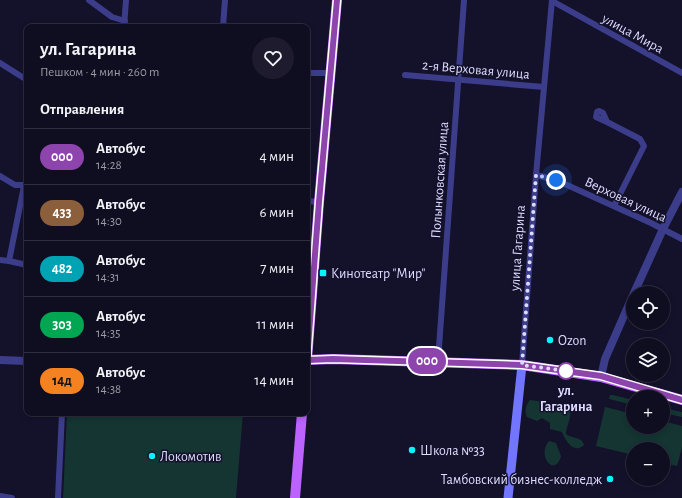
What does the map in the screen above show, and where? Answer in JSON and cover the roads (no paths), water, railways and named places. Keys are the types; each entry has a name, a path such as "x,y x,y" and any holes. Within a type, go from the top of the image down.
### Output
{"main road":[{"path":"310,320 337,0"},
{"path":"310,360 333,359 522,365 601,376 682,400"},
{"name":"улица Гагарина","path":"508,498 522,365"},
{"path":"295,498 302,416"}],"street":[{"path":"90,0 112,17 124,24 126,0"},
{"path":"223,24 225,0"},
{"name":"Полынковская улица","path":"438,362 464,0"},
{"name":"улица Мира","path":"552,1 682,73"},
{"name":"улица Гагарина","path":"522,365 536,175 552,1"},
{"path":"0,63 24,78"},
{"path":"310,73 331,73"},
{"name":"2-я Верховая улица","path":"405,75 544,87"},
{"path":"607,122 640,139 644,146 614,206"},
{"name":"Верховая улица","path":"536,175 556,180 682,239"},
{"path":"0,176 15,185 24,185"},
{"path":"9,260 24,190"},
{"path":"638,286 663,229 682,192"},
{"path":"310,201 319,202"},
{"path":"0,260 9,260 24,264"},
{"path":"601,376 604,360 626,312"},
{"path":"0,360 24,361"},
{"path":"58,498 62,416"},
{"path":"0,496 12,498"}],"place":[{"name":"Кинотеатр \"Мир\"","path":"323,273"},
{"name":"Ozon","path":"550,340"},
{"name":"ул. Гагарина","path":"566,371"},
{"name":"Школа №33","path":"412,450"},
{"name":"Локомотив","path":"152,456"},
{"name":"Тамбовский бизнес-колледж","path":"610,479"}]}
